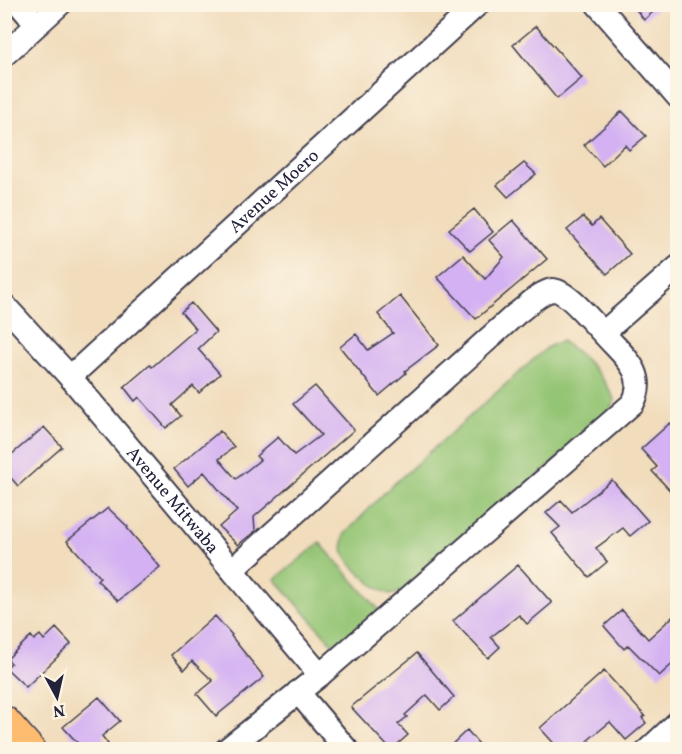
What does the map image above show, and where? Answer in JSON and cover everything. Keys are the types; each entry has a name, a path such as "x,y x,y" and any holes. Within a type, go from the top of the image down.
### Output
{"highway":[{"path":"4,723 28,750"}],"street":[{"path":"19,4 36,24"},
{"path":"4,55 60,4"},
{"name":"Avenue Moero","path":"70,377 478,4"},
{"path":"597,4 678,97"},
{"path":"603,333 678,267"},
{"path":"226,750 320,675 633,403 639,386 636,370 563,293 553,290 543,294 516,314 232,570"},
{"name":"Avenue Mitwaba","path":"4,305 70,377 320,675"},
{"path":"298,692 347,750"},
{"path":"648,750 678,722"}],"green space":[{"path":"561,341 585,359 610,391 615,400 607,416 407,589 394,594 374,585 359,572 344,553 344,535 387,490 548,347"},
{"path":"320,543 380,611 336,648 275,579"}],"building":[{"path":"632,4 662,4 644,20"},
{"path":"536,26 582,78 557,99 513,45"},
{"path":"622,111 646,136 629,150 625,145 603,166 584,145"},
{"path":"524,163 536,174 508,197 497,185"},
{"path":"474,209 493,232 470,251 449,229"},
{"path":"583,217 592,226 599,219 630,254 607,274 567,230"},
{"path":"513,220 547,259 476,319 437,277 463,255 485,279 504,257 489,240"},
{"path":"400,296 439,345 405,371 406,373 379,396 340,347 356,334 368,350 393,333 378,314"},
{"path":"191,303 216,332 198,349 220,374 199,393 193,386 172,405 181,416 166,428 139,397 135,401 124,387 150,365 152,367 196,329 181,312"},
{"path":"315,386 354,430 254,517 255,531 238,545 219,527 237,511 204,472 188,486 174,469 220,431 234,447 219,459 236,479 260,460 256,456 278,437 294,455 321,435 293,404"},
{"path":"670,423 678,431 678,499 652,471 657,467 641,449"},
{"path":"44,427 62,447 18,486 4,470 4,461"},
{"path":"612,480 648,521 630,536 623,528 596,548 607,562 589,577 552,533 560,527 546,513 561,500 572,512"},
{"path":"108,508 128,527 160,567 118,601 97,580 100,577 67,541"},
{"path":"518,565 552,603 527,624 519,615 491,637 500,647 488,658 453,621"},
{"path":"622,610 648,639 678,612 678,659 659,676 628,645 624,649 604,626"},
{"path":"215,616 264,677 216,716 197,694 213,681 192,661 184,670 171,655"},
{"path":"56,628 71,644 26,687 6,668 11,663 7,659 31,636 34,640 40,635 44,640"},
{"path":"417,653 454,697 440,710 427,695 398,724 408,735 391,750 351,707"},
{"path":"604,671 645,716 642,718 646,723 626,740 610,722 588,740 597,750 560,750 540,728"},
{"path":"99,697 120,721 102,736 108,744 102,750 84,750 63,727"},
{"path":"467,730 484,750 446,750"}]}
